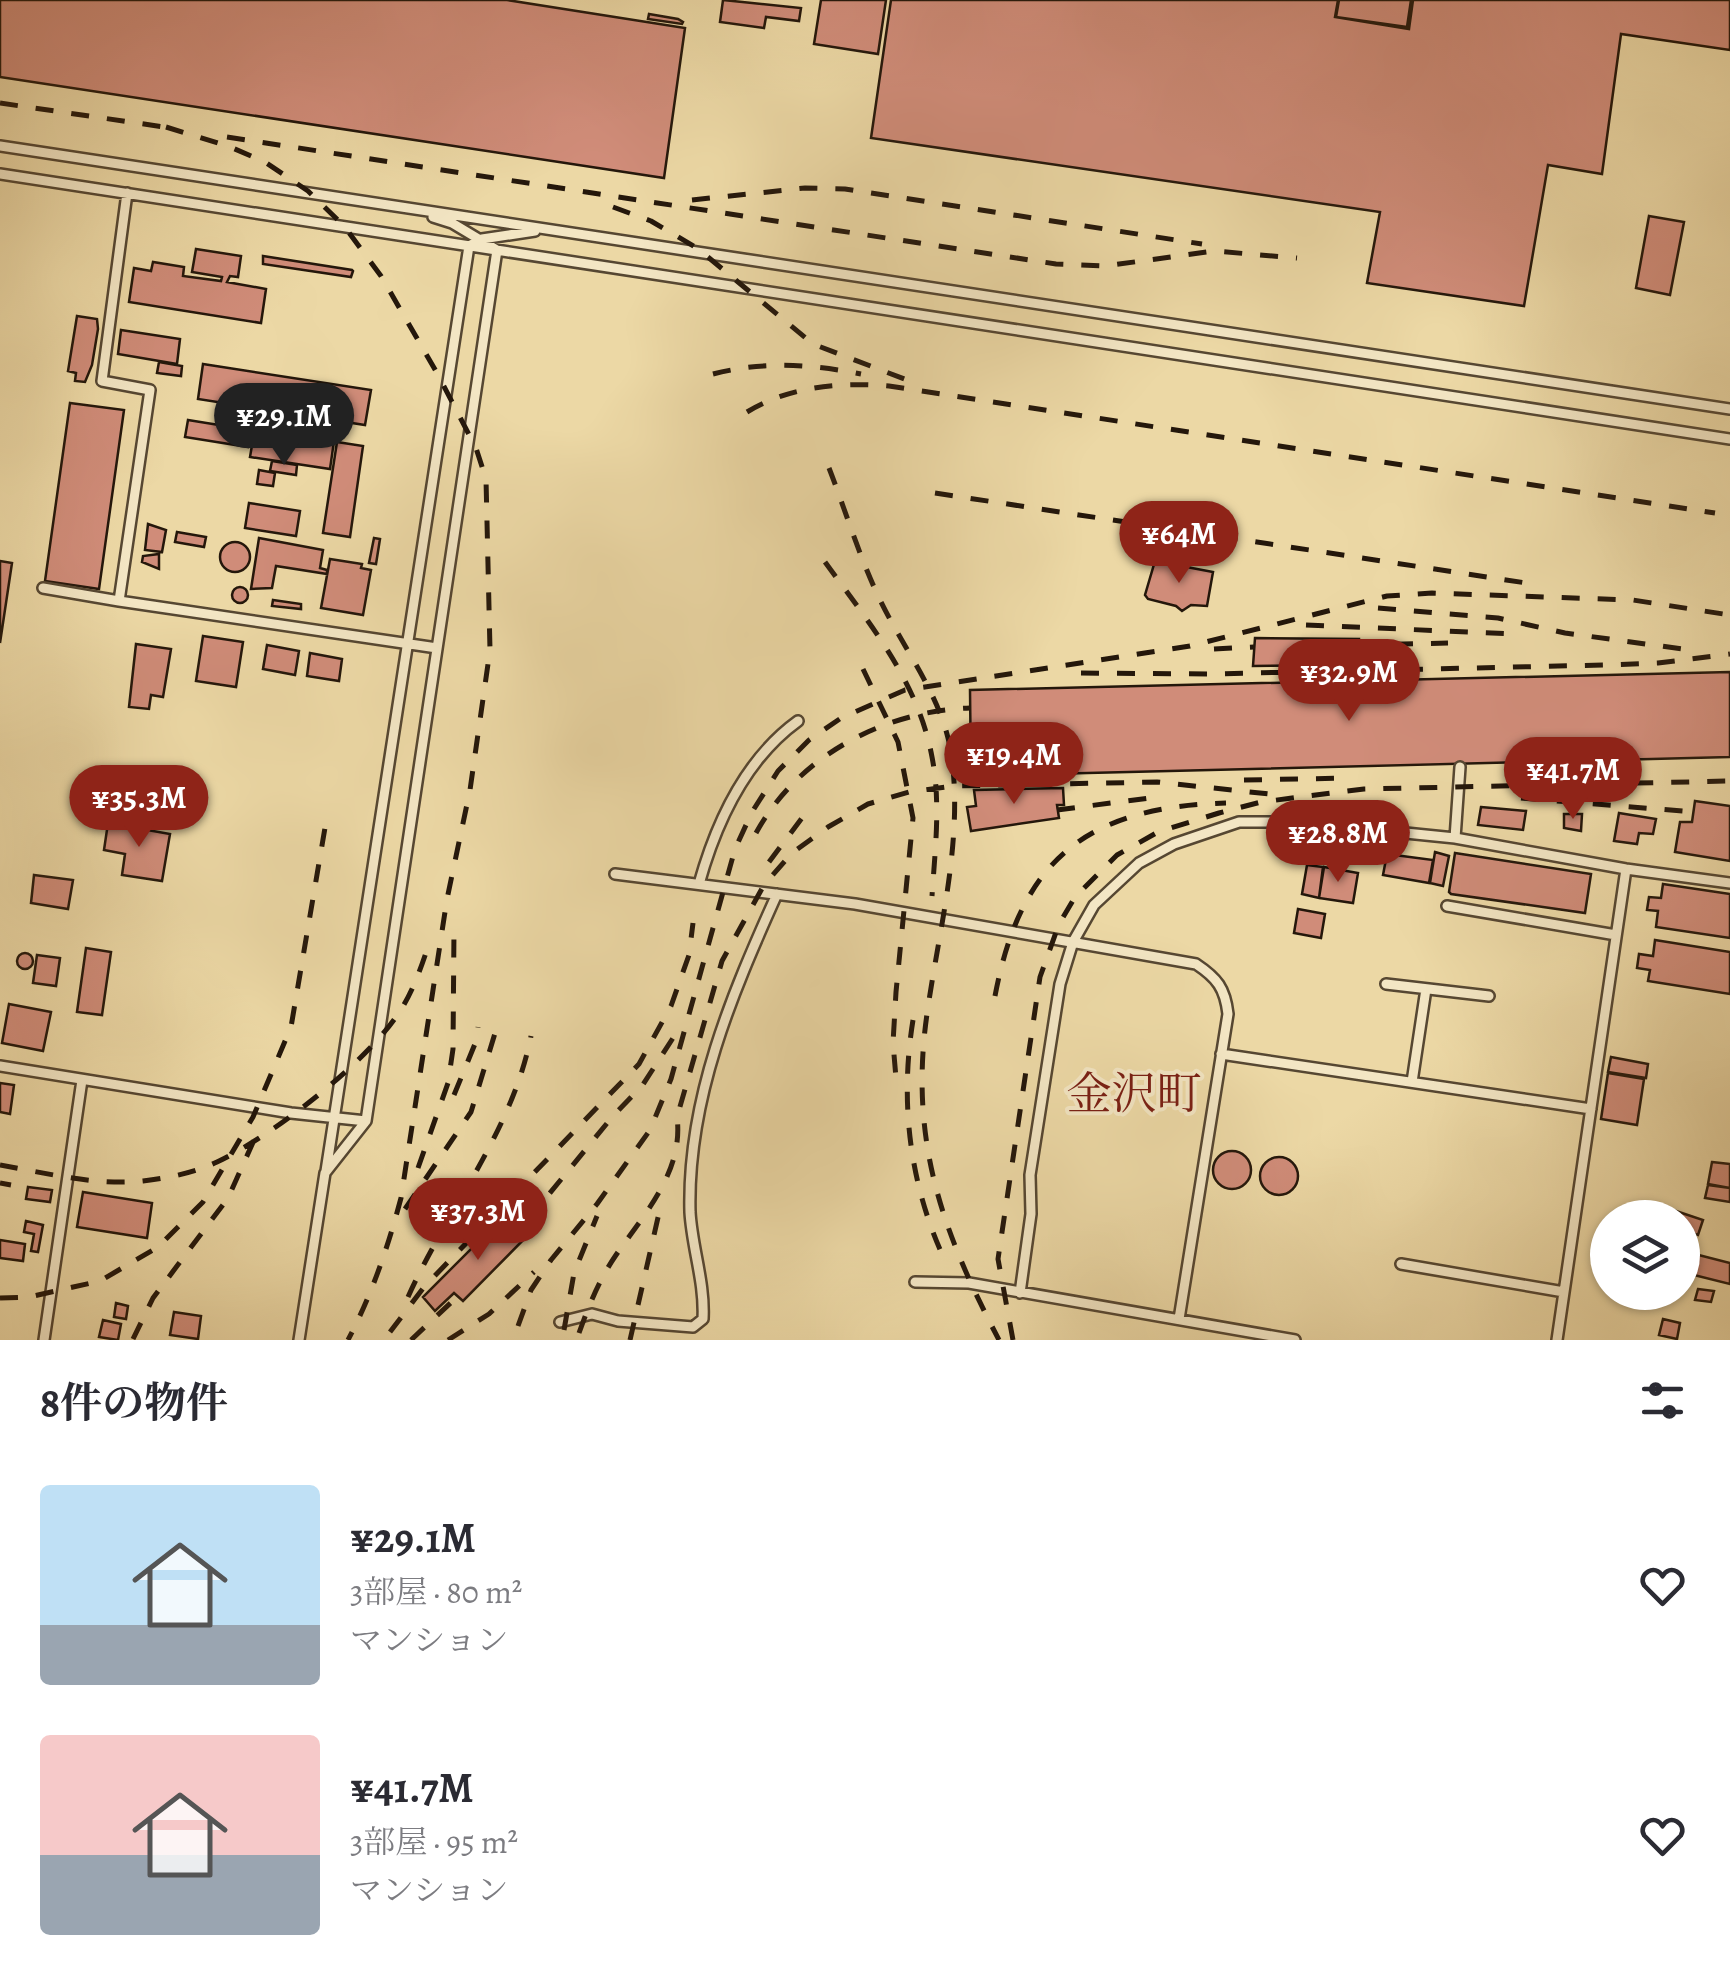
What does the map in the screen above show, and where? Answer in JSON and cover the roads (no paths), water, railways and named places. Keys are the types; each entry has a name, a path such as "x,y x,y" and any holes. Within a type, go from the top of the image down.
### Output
{"lane":[{"path":"0,146 1730,410"},
{"path":"0,174 1730,440"},
{"path":"119,601 150,390 102,381 127,193"},
{"path":"402,207 452,223 497,250"},
{"path":"468,246 482,239 524,232 558,231"},
{"path":"299,1340 468,246"},
{"path":"326,1174 366,1121 497,250"},
{"path":"43,588 437,648"},
{"path":"698,884 717,824 756,762 782,733 798,722"},
{"path":"1455,838 1460,768"},
{"path":"1020,1293 1031,1214 1030,1176 1060,984 1072,942 1094,905 1139,863 1174,844 1239,822 1297,822 1455,838 1730,883"},
{"path":"1557,1340 1626,869"},
{"path":"615,874 978,924 1196,964 1210,974 1220,982 1228,1014 1179,1320"},
{"path":"560,1322 592,1314 618,1321 693,1328 703,1319 705,1292 690,1213 700,1101 739,978 777,894"},
{"path":"1447,906 1616,935"},
{"path":"1386,984 1489,996"},
{"path":"1412,1082 1426,989"},
{"path":"1221,1054 1590,1108"},
{"path":"0,1066 291,1114 366,1121"},
{"path":"44,1340 82,1080"},
{"path":"1401,1264 1564,1292"},
{"path":"915,1282 969,1284 1295,1340"}],"railway":[{"path":"0,103 178,129"},
{"path":"166,127 265,162 308,191 344,226 381,276 437,373 476,448 486,479 490,650 470,790 447,899 401,1198 379,1270 348,1340"},
{"path":"227,137 1056,264 1105,266 1214,251 1297,258"},
{"path":"692,200 805,188 845,189 1202,244"},
{"path":"613,207 651,221 697,248 813,344 907,380"},
{"path":"713,374 787,365 861,374"},
{"path":"747,412 798,391 852,385 889,386 1715,513"},
{"path":"829,468 873,586 940,712 951,752 952,850 927,1014 923,1103 927,1144 946,1222 999,1340"},
{"path":"935,493 1533,584"},
{"path":"825,562 890,654 925,729 936,792 932,896"},
{"path":"518,1326 531,1290 551,1260 650,1130 671,1079 735,849 752,812 778,771 809,740 841,718 905,690 1190,646 1387,596 1432,593 1633,600 1730,615"},
{"path":"1378,608 1498,618 1565,633 1690,650"},
{"path":"1306,625 1516,634"},
{"path":"1359,645 1448,643"},
{"path":"1214,649 1254,647"},
{"path":"1081,673 1605,665 1730,654"},
{"path":"863,669 898,742 913,818 896,992 896,1078"},
{"path":"756,833 795,781 846,743 906,718 970,708"},
{"path":"1244,780 1349,778"},
{"path":"1013,1340 998,1259 1040,977 1059,924 1075,897 1117,855 1158,832 1219,813 1261,802 1364,789 1730,781"},
{"path":"579,1333 604,1274 668,1174 678,1137 677,1117 722,961 764,885 792,853 868,804 909,792 953,786 1157,782 1269,794"},
{"path":"1057,810 1157,797"},
{"path":"1521,798 1694,812"},
{"path":"995,996 1007,948 1023,908 1043,875 1068,849 1099,829 1135,815 1226,803"},
{"path":"769,862 805,814"},
{"path":"0,1298 29,1297 100,1281 158,1247 203,1202 253,1117 291,1027 327,816"},
{"path":"390,1332 424,1287 639,1064 671,1006 689,955 693,923"},
{"path":"418,1168 448,1083 453,1049 454,929"},
{"path":"0,1165 71,1178 125,1182 171,1177 217,1162 289,1117 363,1055 404,1005 431,938"},
{"path":"913,1020 907,1080 910,1139 922,1197 942,1254"},
{"path":"454,1095 477,1039 478,1027"},
{"path":"405,1209 471,1112 496,1030"},
{"path":"408,1297 494,1137 522,1071 531,1036"},
{"path":"527,1221 642,1086 673,1038"},
{"path":"133,1339 153,1298 228,1198 255,1138"},
{"path":"0,1183 11,1185"},
{"path":"630,1340 662,1200"},
{"path":"564,1330 574,1273 597,1216"},
{"path":"448,1340 489,1314 534,1272"},
{"path":"411,1340 458,1296"}],"district":[{"name":"金沢町","path":"1134,1093"}]}
